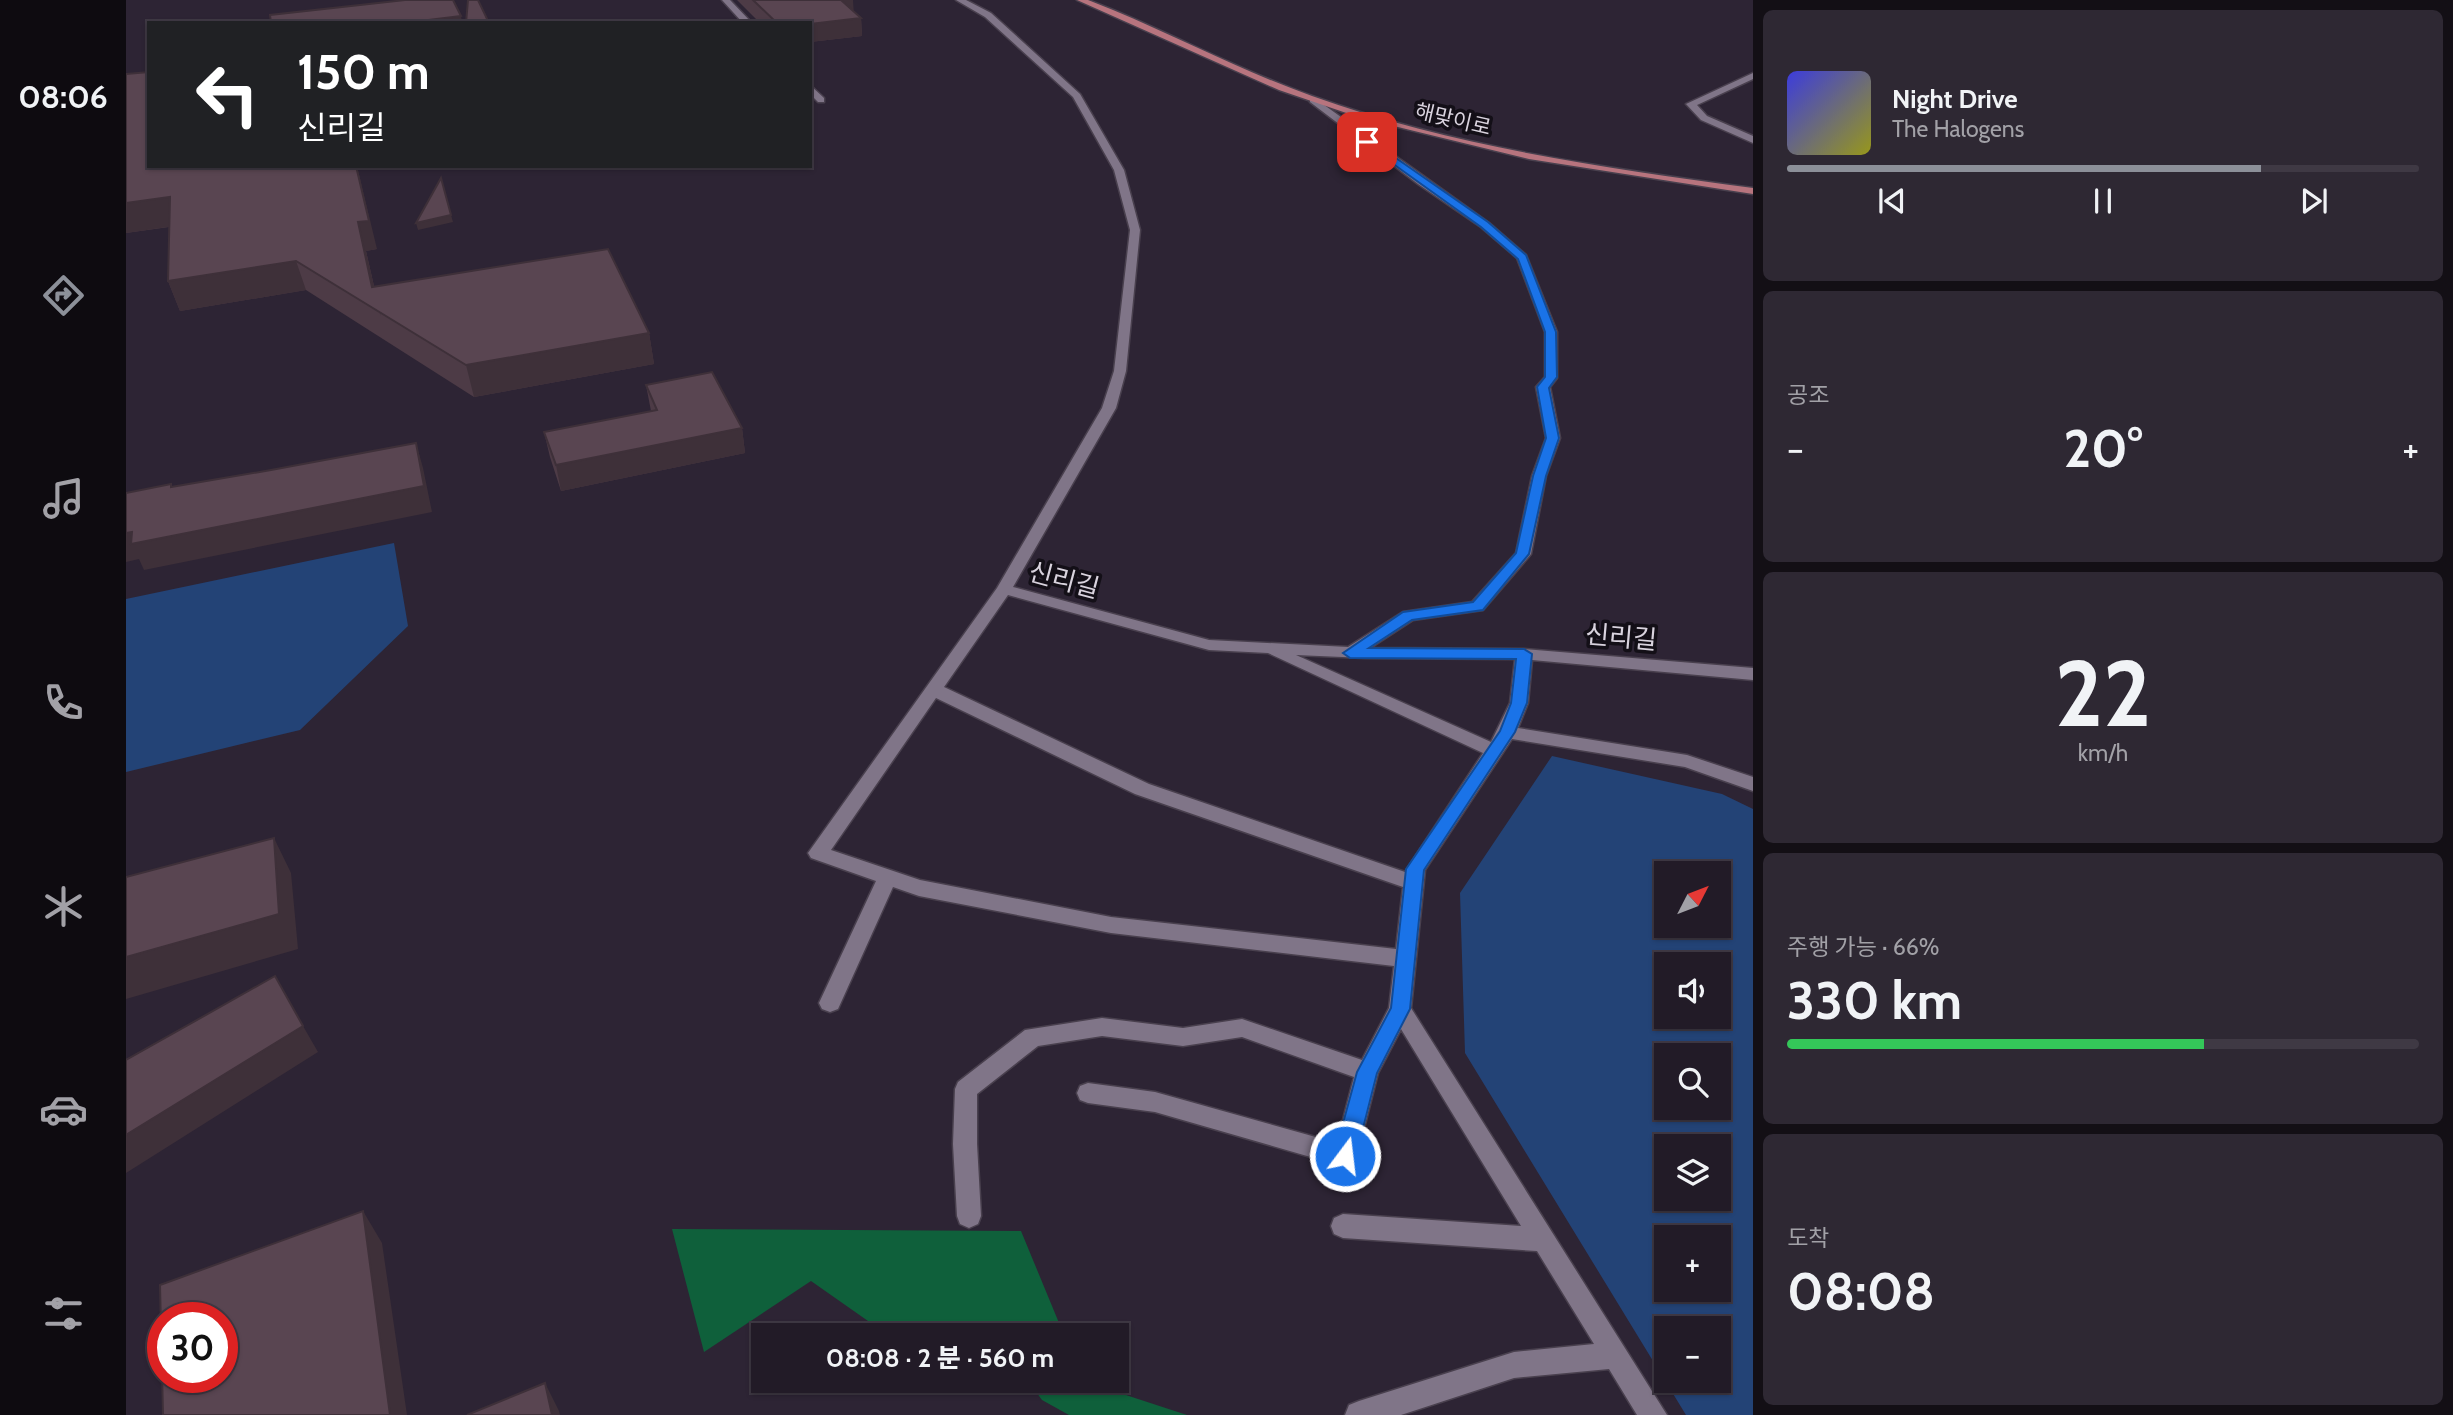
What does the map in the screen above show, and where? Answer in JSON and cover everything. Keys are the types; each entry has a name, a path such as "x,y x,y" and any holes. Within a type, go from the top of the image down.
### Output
{"main road":[{"name":"해맞이로","path":"1082,0 1116,13 1235,69 1313,100 1441,136 1613,173 1753,191"}],"street":[{"path":"726,0 746,21"},
{"name":"신리길","path":"960,0 988,15 1077,96 1119,170 1135,230 1119,371 1109,408 1004,589 1209,645 1350,653 1524,654 1753,674"},
{"path":"1753,76 1691,104 1704,118 1753,140"},
{"path":"812,90 821,100"},
{"path":"1313,100 1422,182 1485,225 1522,257 1550,332 1551,377 1543,387 1553,438 1539,476 1522,554 1478,606 1409,615 1350,653"},
{"path":"1004,589 818,853 919,888 1111,925 1406,959"},
{"path":"1266,648 1494,751"},
{"path":"1088,1093 1155,1101 1345,1156 1367,1072 1400,1009 1415,869 1507,732 1519,703 1524,654"},
{"path":"934,690 1142,789 1413,883"},
{"path":"1507,732 1687,761 1753,784"},
{"path":"830,1003 888,877"},
{"path":"1400,1009 1653,1415"},
{"path":"969,1216 965,1144 966,1089 1033,1037 1102,1027 1183,1037 1242,1028 1367,1072"},
{"path":"1343,1226 1543,1238"},
{"path":"1359,1415 1514,1365 1616,1355"}],"green space":[{"path":"672,1229 1021,1231 1059,1323 871,1323 811,1281 704,1352"},
{"path":"1037,1393 1120,1393 1187,1415 1069,1415 1042,1400"}],"water":[{"path":"394,543 408,626 300,730 126,772 126,599"},
{"path":"1552,756 1722,794 1753,809 1753,1415 1686,1415 1673,1393 1731,1393 1731,1316 1654,1316 1654,1363 1465,1053 1460,893"}],"building":[{"path":"405,0 453,0 461,16 420,21 271,21 270,15"},
{"path":"468,0 478,0 488,21 466,21"},
{"path":"753,0 841,0 861,18 812,24 812,21 775,21"},
{"path":"147,72 147,168 356,168 369,221 358,222 372,287 608,249 649,333 466,365 296,261 168,281 170,197 126,203 126,74"},
{"path":"441,178 451,215 416,223"},
{"path":"712,372 742,428 556,465 544,432 657,410 646,385"},
{"path":"416,443 424,486 131,544 132,532 126,533 126,493"},
{"path":"274,838 279,914 126,957 126,877"},
{"path":"275,976 303,1026 126,1135 126,1060"},
{"path":"363,1211 390,1415 163,1415 162,1393 238,1393 238,1302 160,1302 160,1285"},
{"path":"545,1383 552,1415 467,1415"}],"route":[{"path":"1345,1156 1367,1072 1400,1009 1415,869 1507,732 1519,703 1524,654 1350,653 1409,615 1478,606 1522,554 1539,476 1553,438 1543,387 1551,377 1550,332 1522,257 1485,225 1367,142"}]}
